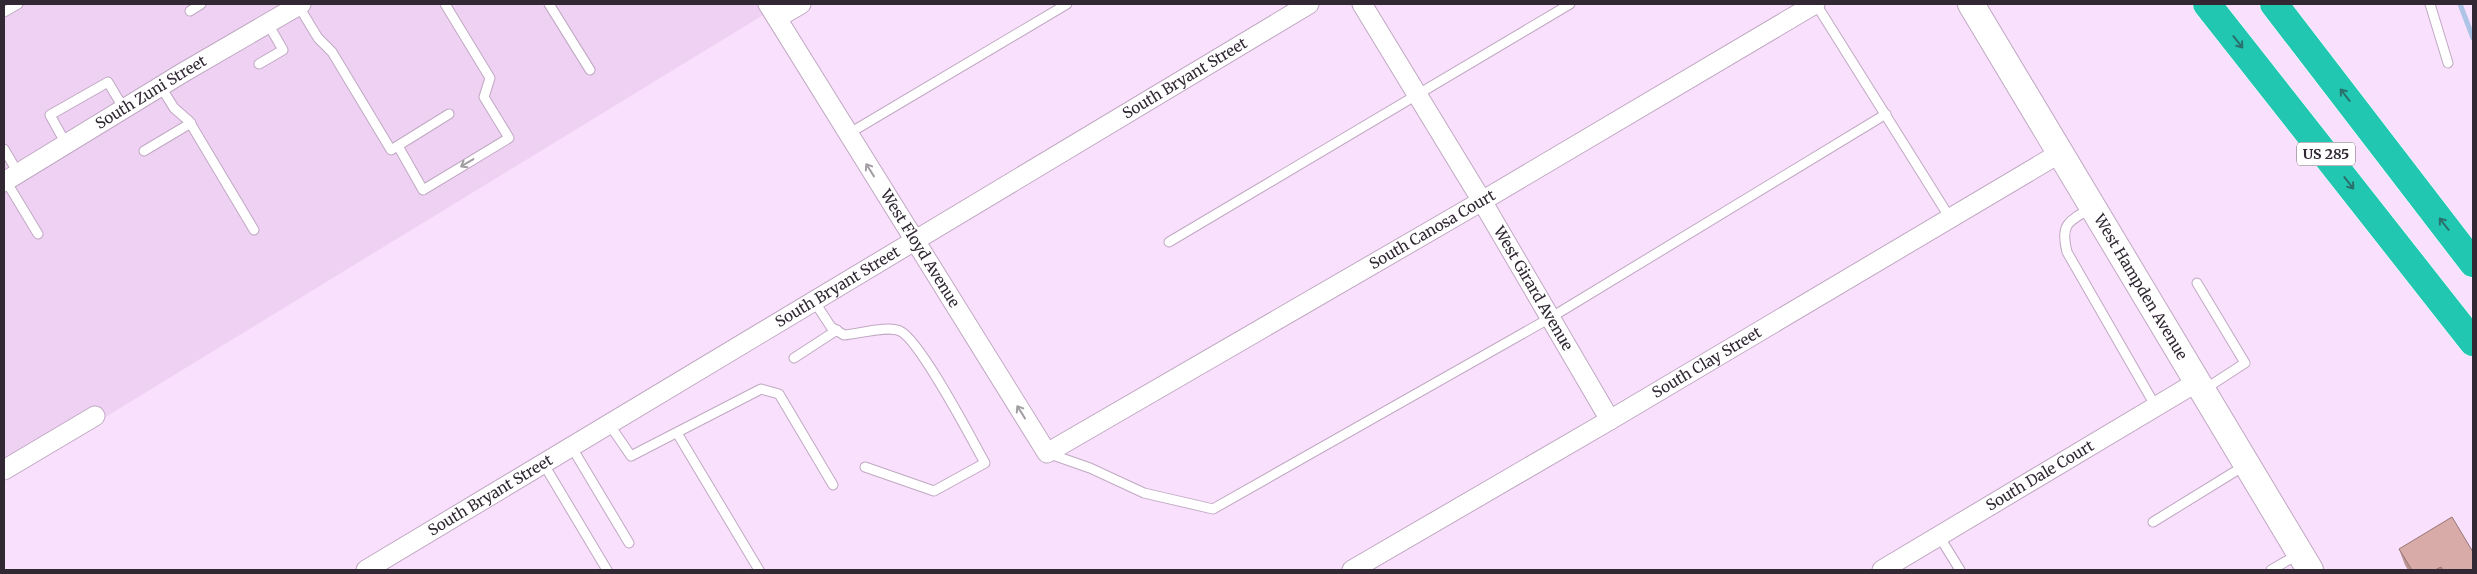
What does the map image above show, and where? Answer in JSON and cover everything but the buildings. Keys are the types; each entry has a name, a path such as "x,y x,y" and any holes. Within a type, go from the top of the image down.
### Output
{"highway":[{"name":"US 285","path":"2208,4 2473,342"},
{"name":"US 285","path":"2274,4 2473,263"},
{"path":"2444,304 2473,352"}],"street":[{"name":"South Zuni Street","path":"9,179 267,22 300,4"},
{"path":"772,11 801,4"},
{"name":"South Bryant Street","path":"366,570 1309,4"},
{"name":"West Girard Avenue","path":"1362,4 1482,201 1610,420"},
{"name":"South Canosa Court","path":"1047,453 1482,201 1815,4"},
{"name":"West Hampden Avenue","path":"1972,4 2304,562"},
{"name":"West Floyd Avenue","path":"772,11 1047,453"},
{"name":"South Clay Street","path":"1352,570 1610,420 2060,153"},
{"name":"South Dale Court","path":"1882,570 2156,406 2200,386"},
{"path":"4,470 95,416"}],"lane":[{"path":"4,12 18,4"},
{"path":"190,11 201,4"},
{"path":"300,4 318,38 332,52 391,150 449,114"},
{"path":"398,146 423,190 509,138 484,97 490,78 445,4"},
{"path":"549,4 590,70"},
{"path":"848,134 1067,4"},
{"path":"1169,242 1570,4"},
{"path":"1815,4 1950,218"},
{"path":"2430,4 2448,63"},
{"path":"259,64 283,50 267,22"},
{"path":"66,144 50,115 108,82 124,109"},
{"path":"161,87 174,108 191,123 254,230"},
{"path":"1047,453 1090,468 1144,493 1213,509 1550,318 1886,114"},
{"path":"144,151 191,123"},
{"path":"4,149 9,179 38,234"},
{"path":"2093,208 2074,218 2065,226 2064,238 2067,252 2156,406"},
{"path":"2197,283 2245,363 2200,386"},
{"path":"814,301 831,327 844,335 888,328 900,330 909,336 927,362 985,463 934,491 865,467"},
{"path":"794,358 837,330"},
{"path":"608,424 631,456 761,389 779,394 833,485"},
{"path":"677,433 759,570"},
{"path":"571,446 629,543"},
{"path":"543,463 607,570"},
{"path":"2153,522 2247,465"},
{"path":"1940,536 1960,570"},
{"path":"2271,570 2304,562"}],"shaded area":[{"path":"4,4 781,4 4,479"}],"waterway":[{"path":"2460,4 2473,38"}]}
